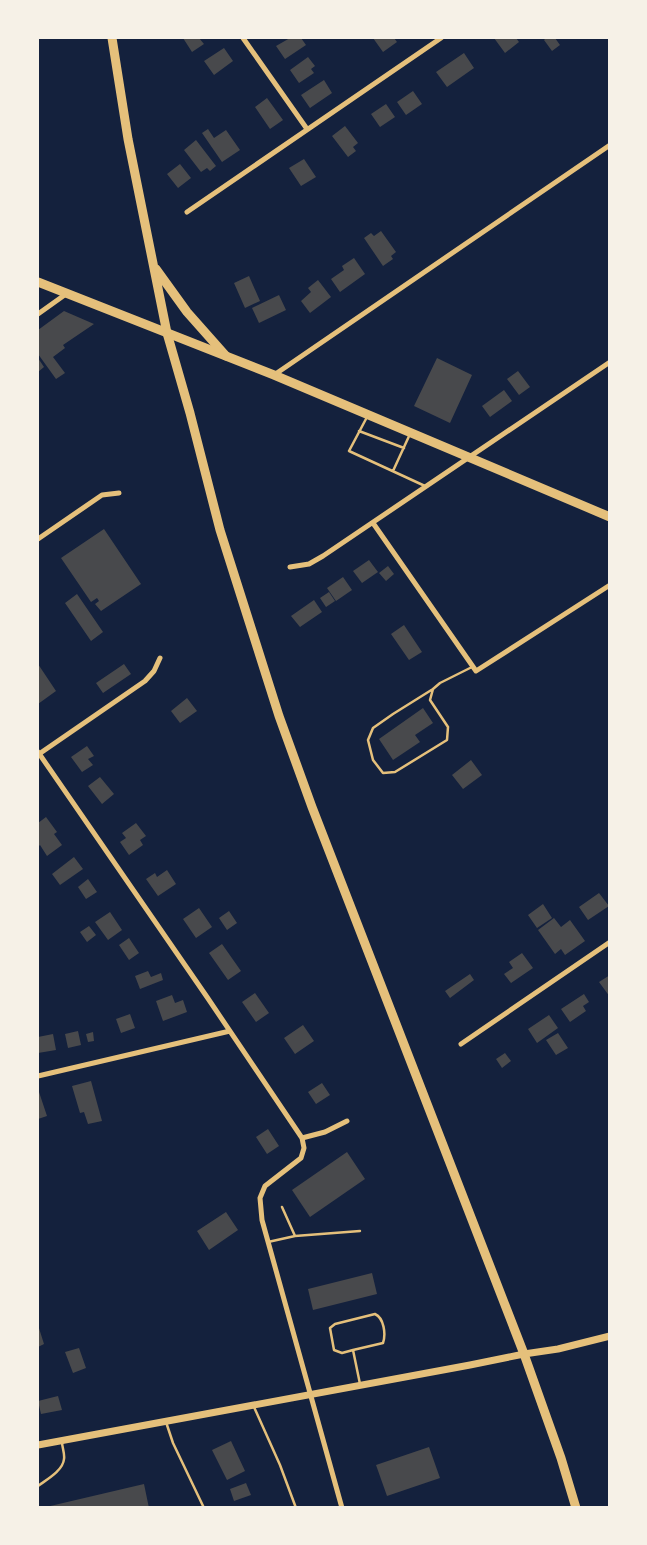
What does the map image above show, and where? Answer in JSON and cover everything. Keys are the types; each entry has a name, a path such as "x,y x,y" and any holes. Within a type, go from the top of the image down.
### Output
{"main road":[{"path":"112,38 128,139 167,333 220,530 279,716 312,807 524,1354 561,1458 576,1508"},
{"path":"153,266 187,312 226,356"},
{"path":"38,282 274,374 610,517"}],"street":[{"path":"243,38 307,129"},
{"path":"187,212 441,38"},
{"path":"274,374 610,145"},
{"path":"38,314 66,294"},
{"path":"290,567 309,564 323,556 610,362"},
{"path":"38,540 102,495 119,492"},
{"path":"373,523 475,668 610,585"},
{"path":"160,658 154,671 145,681 38,753 302,1138 304,1148 301,1158 266,1186 260,1198 262,1220 342,1508"},
{"path":"461,1044 610,942"},
{"path":"38,1076 230,1031"},
{"path":"302,1138 325,1132 347,1121"},
{"path":"38,1445 558,1349 610,1336"}],"lane":[{"path":"368,414 349,451 426,487"},
{"path":"360,431 404,448"},
{"path":"393,472 411,432"},
{"path":"433,689 430,700 448,727 447,740 395,772 383,773 373,760 368,740 373,728 440,683 475,668"},
{"path":"282,1207 295,1236"},
{"path":"268,1242 295,1236 360,1231"},
{"path":"376,1314 379,1315 382,1321 384,1343 353,1350 342,1353 334,1350 330,1328 335,1324 376,1314"},
{"path":"353,1350 360,1385"},
{"path":"253,1405 280,1465 296,1508"},
{"path":"166,1421 173,1443 204,1508"},
{"path":"38,1486 58,1471 62,1465 64,1460 62,1441"}],"building":[{"path":"183,38 199,38 204,44 192,52"},
{"path":"290,38 301,38 306,45 285,59 276,46"},
{"path":"373,38 394,38 397,42 383,52"},
{"path":"494,38 516,38 519,42 505,53"},
{"path":"546,38 555,38 560,45 552,51 544,40"},
{"path":"224,48 233,61 214,75 204,61"},
{"path":"464,53 474,68 447,87 436,72"},
{"path":"308,57 315,66 311,69 314,73 299,83 290,70"},
{"path":"324,80 332,93 310,108 301,95"},
{"path":"413,91 422,104 406,115 397,102"},
{"path":"267,98 283,120 270,129 255,107"},
{"path":"386,104 395,117 380,127 371,114"},
{"path":"345,126 358,143 353,147 356,151 348,157 332,136"},
{"path":"208,129 214,138 226,130 240,150 222,162 202,133"},
{"path":"196,140 216,166 210,171 207,168 201,172 184,150"},
{"path":"304,159 316,177 301,186 289,168"},
{"path":"180,164 191,178 178,188 167,174"},
{"path":"381,231 396,252 391,256 393,259 383,266 364,238 371,233 374,236"},
{"path":"354,258 365,274 340,292 331,279 344,270 342,266"},
{"path":"249,276 260,301 245,308 234,283"},
{"path":"318,280 331,297 310,313 301,301 311,292 308,288"},
{"path":"279,295 286,310 259,323 252,308"},
{"path":"64,311 94,324 63,345 65,348 53,357 65,373 56,379 38,354 38,330"},
{"path":"38,358 44,367 38,372"},
{"path":"437,358 472,375 450,423 414,406"},
{"path":"518,371 530,387 519,395 507,379"},
{"path":"504,390 512,401 490,417 482,406"},
{"path":"104,529 141,584 101,611 95,604 99,601 97,598 91,602 61,558"},
{"path":"369,560 378,572 362,583 353,571"},
{"path":"388,566 394,574 386,581 379,573"},
{"path":"343,577 352,590 336,601 327,588"},
{"path":"329,592 335,601 326,607 320,598"},
{"path":"77,594 103,632 91,641 65,603"},
{"path":"314,600 322,612 300,627 291,616"},
{"path":"404,625 422,652 409,660 391,634"},
{"path":"38,664 56,691 38,704"},
{"path":"124,664 131,674 103,693 96,683"},
{"path":"187,698 197,711 180,723 171,711"},
{"path":"423,708 433,723 415,735 420,742 393,760 379,739"},
{"path":"87,746 94,756 88,759 93,765 82,772 71,757"},
{"path":"471,760 482,775 463,789 452,775"},
{"path":"100,777 114,794 102,804 88,786"},
{"path":"46,817 57,832 54,834 62,845 47,856 40,845 38,847 38,823"},
{"path":"136,823 146,836 140,840 143,845 129,855 120,842 126,838 122,833"},
{"path":"74,857 83,869 60,885 52,874"},
{"path":"167,870 176,884 158,896 146,879 155,873 157,877"},
{"path":"88,879 97,892 86,899 78,887"},
{"path":"599,893 609,906 588,920 579,907"},
{"path":"543,904 552,918 537,928 528,915"},
{"path":"199,908 212,927 196,938 183,919"},
{"path":"229,911 237,923 227,930 219,918"},
{"path":"110,912 122,930 108,940 95,922"},
{"path":"554,918 561,927 570,920 585,941 565,955 561,949 555,954 538,930"},
{"path":"89,926 96,935 87,942 80,932"},
{"path":"129,938 139,953 129,960 119,945"},
{"path":"222,944 241,971 228,980 209,953"},
{"path":"522,953 533,968 511,983 504,974 513,968 509,962"},
{"path":"148,971 151,977 161,973 163,980 140,989 135,976"},
{"path":"470,974 474,980 450,998 445,991"},
{"path":"610,975 610,997 599,982"},
{"path":"255,993 269,1013 256,1022 242,1002"},
{"path":"584,994 589,1002 583,1006 586,1011 570,1022 561,1009"},
{"path":"172,995 175,1003 183,1000 187,1012 163,1021 156,1001"},
{"path":"130,1014 135,1028 121,1033 116,1019"},
{"path":"549,1015 558,1028 537,1043 528,1029"},
{"path":"303,1025 314,1041 295,1054 284,1038"},
{"path":"78,1031 81,1045 68,1048 65,1034"},
{"path":"93,1032 94,1041 88,1042 86,1034"},
{"path":"558,1033 568,1048 556,1055 546,1040"},
{"path":"53,1034 56,1050 38,1053 38,1037"},
{"path":"505,1053 511,1061 502,1068 496,1059"},
{"path":"91,1081 102,1121 88,1124 84,1112 80,1113 72,1086"},
{"path":"322,1083 330,1095 316,1104 308,1092"},
{"path":"38,1093 47,1116 38,1119"},
{"path":"268,1129 279,1146 267,1154 256,1137"},
{"path":"347,1152 365,1179 310,1217 292,1190"},
{"path":"226,1212 238,1230 209,1250 197,1231"},
{"path":"372,1273 377,1294 313,1310 308,1289"},
{"path":"38,1325 44,1344 38,1347"},
{"path":"79,1348 86,1368 73,1373 65,1352"},
{"path":"58,1396 62,1410 41,1414 38,1401"},
{"path":"231,1441 245,1471 227,1480 212,1450"},
{"path":"429,1447 440,1478 387,1496 376,1465"},
{"path":"246,1483 251,1495 234,1501 230,1489"},
{"path":"144,1484 149,1508 46,1508 46,1507"}]}
